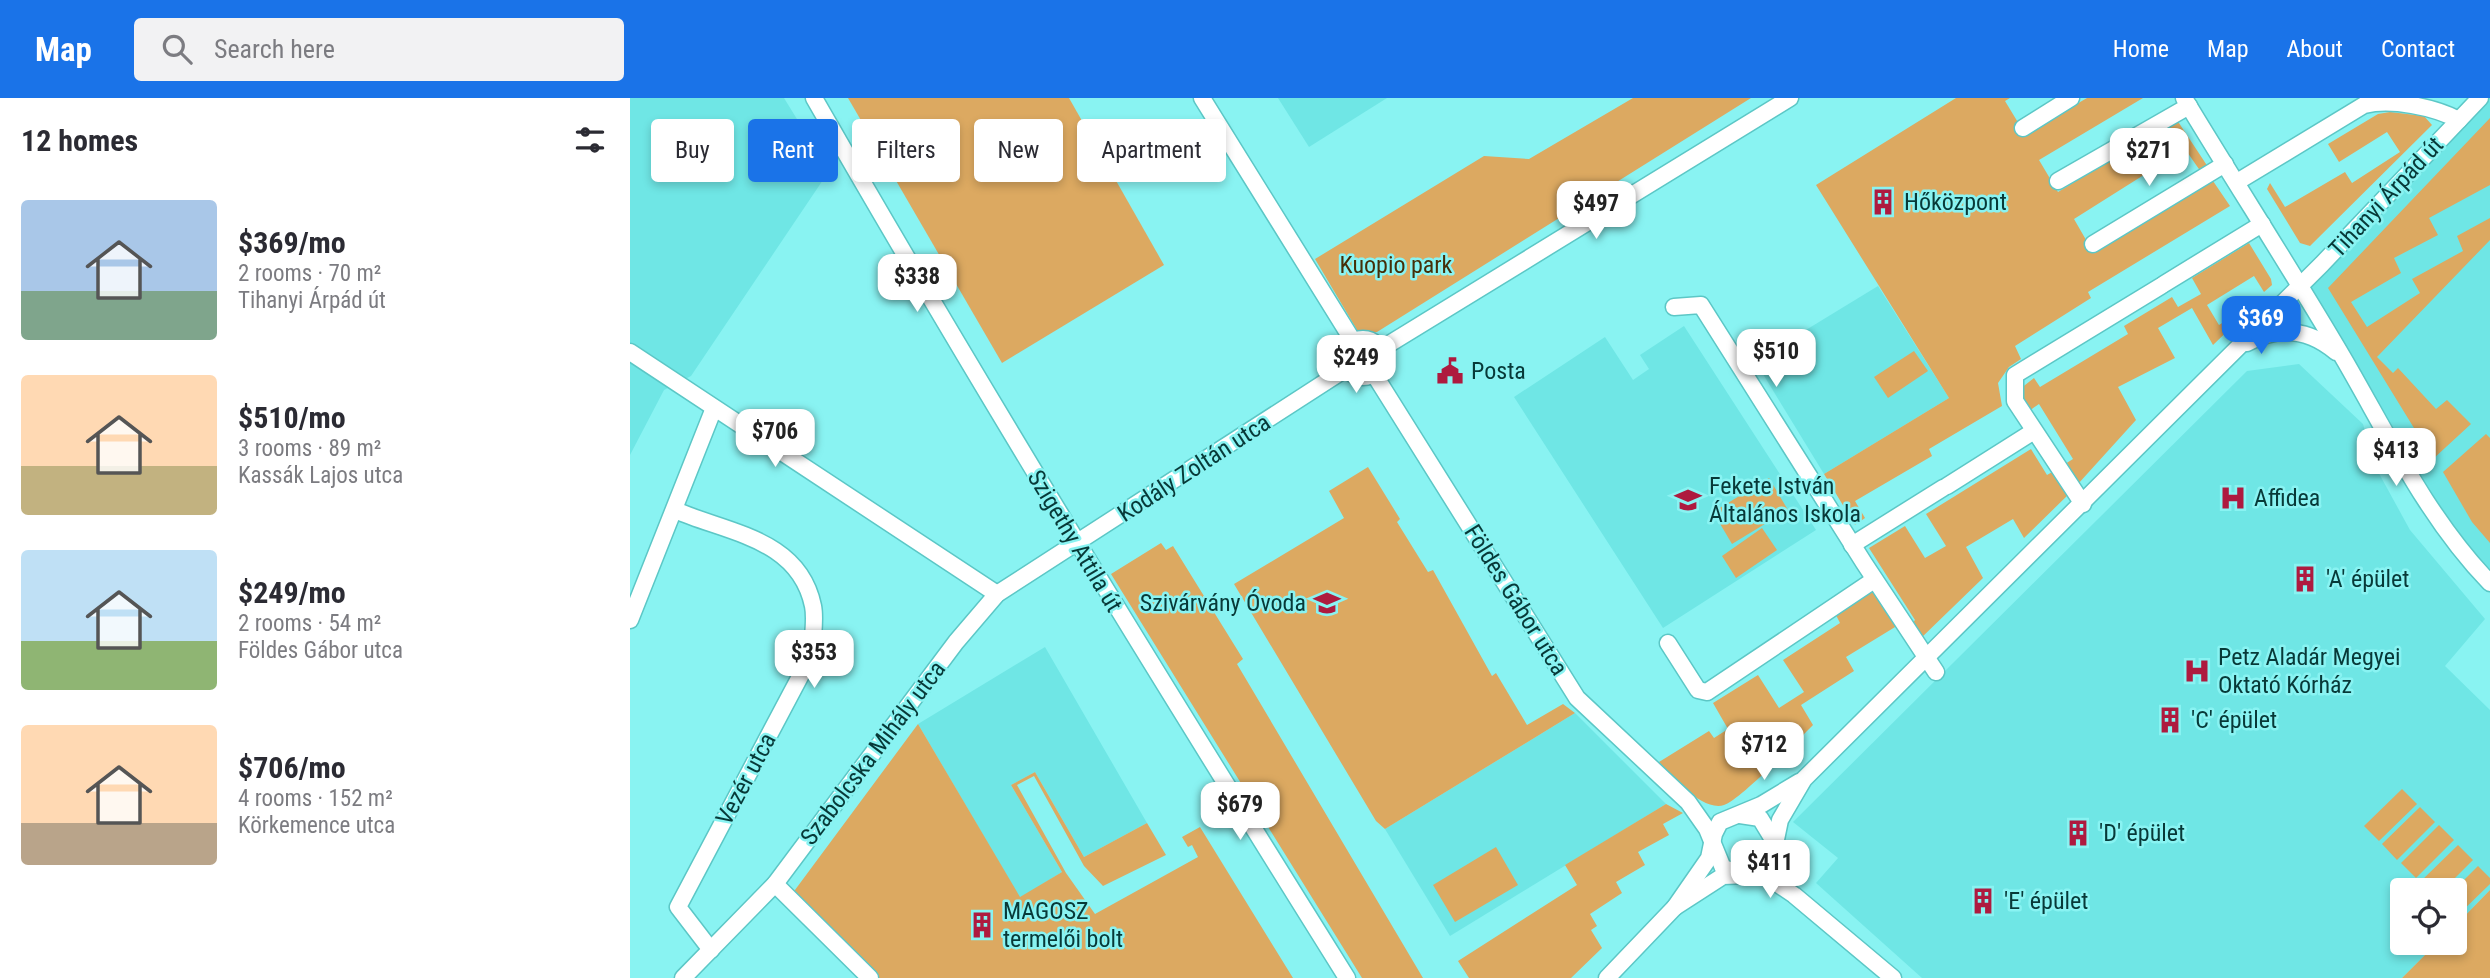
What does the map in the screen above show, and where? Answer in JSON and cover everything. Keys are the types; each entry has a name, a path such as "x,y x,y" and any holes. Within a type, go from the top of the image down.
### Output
{"street":[{"name":"Szigethy Attila út","path":"814,98 956,345 1075,543 1347,978"},
{"path":"1202,98 1353,341"},
{"path":"1381,349 1790,98"},
{"path":"2022,128 2071,98"},
{"name":"Tihanyi Árpád út","path":"1734,816 1760,806 1804,779 1931,666 2082,504 2299,286 2480,98"},
{"path":"2058,181 2186,102 2345,362 2407,473 2466,558 2490,583"},
{"path":"2237,182 2366,104 2382,102 2434,110 2459,120"},
{"path":"2093,244 2225,164"},
{"path":"2082,504 2015,401 2015,375 2262,224"},
{"path":"1674,307 1701,305 1931,666"},
{"name":"Tihanyi Árpád út","path":"2230,354 2262,336 2292,332 2315,338 2345,362"},
{"path":"1367,339 1381,349 1382,361 1374,374 1359,376 1347,369 1345,354 1353,341 1367,339"},
{"path":"630,352 997,594"},
{"name":"Kodály Zoltán utca","path":"1075,543 1347,369"},
{"name":"Földes Gábor utca","path":"1374,374 1577,698 1688,802 1713,842"},
{"path":"630,621 714,408"},
{"path":"1852,545 2034,431"},
{"name":"Vezér utca","path":"675,510 723,525 765,543 801,573 814,607 812,654 678,907 711,950"},
{"name":"Szabolcska Mihály utca","path":"683,978 775,884 956,642 997,594 1075,543"},
{"path":"1668,643 1698,690 1707,692 1874,580"},
{"name":"Tihanyi Árpád út","path":"1772,859 1774,841 1786,804 1804,779"},
{"name":"Földes Gábor utca","path":"1688,802 1717,817 1734,816"},
{"path":"1607,978 1675,907 1709,858 1717,826 1734,816 1760,818 1774,841"},
{"path":"1713,842 1723,867 1777,882 1893,978"},
{"path":"1675,907 1723,876 1751,874 1763,870 1772,859 1781,880 1801,902"},
{"path":"775,884 870,978"}],"shaded area":[{"path":"630,98 784,98 797,119 748,119 748,182 822,182 691,376 664,390 630,455"},
{"path":"1278,98 1387,98 1309,147"},
{"path":"2480,98 2490,98 2490,583 2466,558 2299,286"},
{"path":"1878,286 1949,398 1824,474 1755,361"},
{"name":"Fekete István Általános Iskola","path":"1684,326 1816,530 1663,628 1514,397 1605,337 1633,380 1649,369 1640,355"},
{"name":"Petz Aladár Megyei Oktató Kórház","path":"2299,364 2363,424 2376,468 2410,530 2485,619 2445,666 2490,710 2490,890 2467,914 2467,878 2390,878 2390,955 2425,955 2402,978 1922,978 1816,883 1838,858 1793,822 2247,371"},
{"path":"1045,647 1147,823 1084,857 1035,772 1011,785 1062,872 1020,898 918,724"},
{"path":"1575,713 1666,804 1450,936 1385,829"}],"green space":[{"path":"848,98 1069,98 1081,119 1077,119 1077,182 1117,182 1164,265 1002,363 897,182 960,182 960,119 860,119"},
{"name":"Kuopio park","path":"1633,98 1751,98 1377,332 1360,335 1315,259 1484,156 1529,159"},
{"path":"1956,98 2010,98 2005,101 2025,134 2087,98 2143,98 2039,160 2058,192 2177,120 2208,167 2201,172 2185,149 2074,219 2093,252 2213,181 2230,206 2088,292 2091,298 2015,346 2021,359 2009,367 1998,383 2002,406 1929,449 1932,456 1855,501 1865,518 1855,525 1824,474 1949,398 1816,185"},
{"path":"2390,112 2424,116 2432,125 2310,246 2300,243 2267,189 2270,183 2285,207 2345,172 2352,183 2400,152 2387,132 2339,162 2328,144 2378,114"},
{"path":"2490,118 2490,185 2429,218 2438,235 2394,258 2401,273 2351,302 2367,327 2420,293 2412,279 2463,251 2457,236 2490,218 2490,240 2377,357 2393,373 2398,368 2436,409 2447,400 2471,424 2433,459 2328,288"},
{"path":"2249,243 2272,285 2264,292 2254,276 2207,305 2219,325 2238,313 2241,318 2213,345 2192,308 2158,328 2175,358 2118,387 2136,420 2078,484 2065,464 2073,459 2039,404 2026,413 2020,389 2034,378 2040,387 2128,334 2124,326 2172,297 2178,307 2201,294 2192,278"},
{"path":"1914,351 1928,371 1888,398 1874,377"},
{"path":"2486,434 2490,438 2490,543 2472,522 2443,472"},
{"path":"2031,449 2047,475 2054,471 2070,493 2024,538 2013,519 1966,547 1983,578 1919,640 1910,626 1915,620 1869,548 1905,526 1925,558 1946,546 1926,514"},
{"path":"1368,467 1400,519 1397,522 1428,572 1433,570 1492,676 1496,673 1527,725 1563,704 1575,713 1385,829 1376,821 1234,584 1344,518 1329,491"},
{"path":"1769,478 1788,510 1732,544 1713,512"},
{"path":"1762,528 1777,550 1736,578 1722,556"},
{"path":"1161,543 1166,550 1173,546 1243,659 1237,664 1423,978 1362,978 1111,574"},
{"path":"1878,588 1900,624 1846,657 1854,671 1801,705 1813,725 1732,801 1716,806 1697,798 1659,762 1709,731 1714,738 1728,729 1713,703 1758,675 1779,708 1804,692 1783,660 1840,623 1836,615"},
{"path":"918,724 1020,897 1062,872 1011,785 1035,772 1084,857 1147,823 1166,855 1103,886 1084,866 1034,776 1017,785 1066,873 1095,914 1198,857 1192,845 1188,847 1182,837 1200,827 1293,978 877,978 792,894"},
{"path":"2402,789 2417,804 2379,841 2364,826"},
{"path":"1666,804 1683,813 1663,824 1669,835 1638,852 1645,865 1616,882 1622,893 1590,914 1597,926 1591,930 1602,948 1571,978 1469,978 1458,961 1577,885 1565,865"},
{"path":"2420,807 2435,822 2397,860 2382,844"},
{"path":"2439,825 2454,840 2416,878 2401,863"},
{"path":"2458,845 2473,860 2455,878 2424,878"},
{"path":"1496,847 1518,885 1455,922 1433,885"},
{"path":"2478,866 2490,878 2490,884 2467,906 2467,878"},
{"path":"2490,890 2490,978 2402,978 2425,955 2467,955 2467,914"}],"place":[{"name":"Hőközpont","path":"1883,202"},
{"name":"Posta","path":"1450,371"},
{"name":"Affidea","path":"2233,498"},
{"name":"Fekete István Általános Iskola","path":"1688,500"},
{"name":"'A' épület","path":"2305,579"},
{"name":"Szivárvány Óvoda","path":"1327,603"},
{"name":"Petz Aladár Megyei Oktató Kórház","path":"2197,671"},
{"name":"'C' épület","path":"2170,720"},
{"name":"'D' épület","path":"2078,833"},
{"name":"'E' épület","path":"1983,901"},
{"name":"MAGOSZ termelői bolt","path":"982,925"}]}
